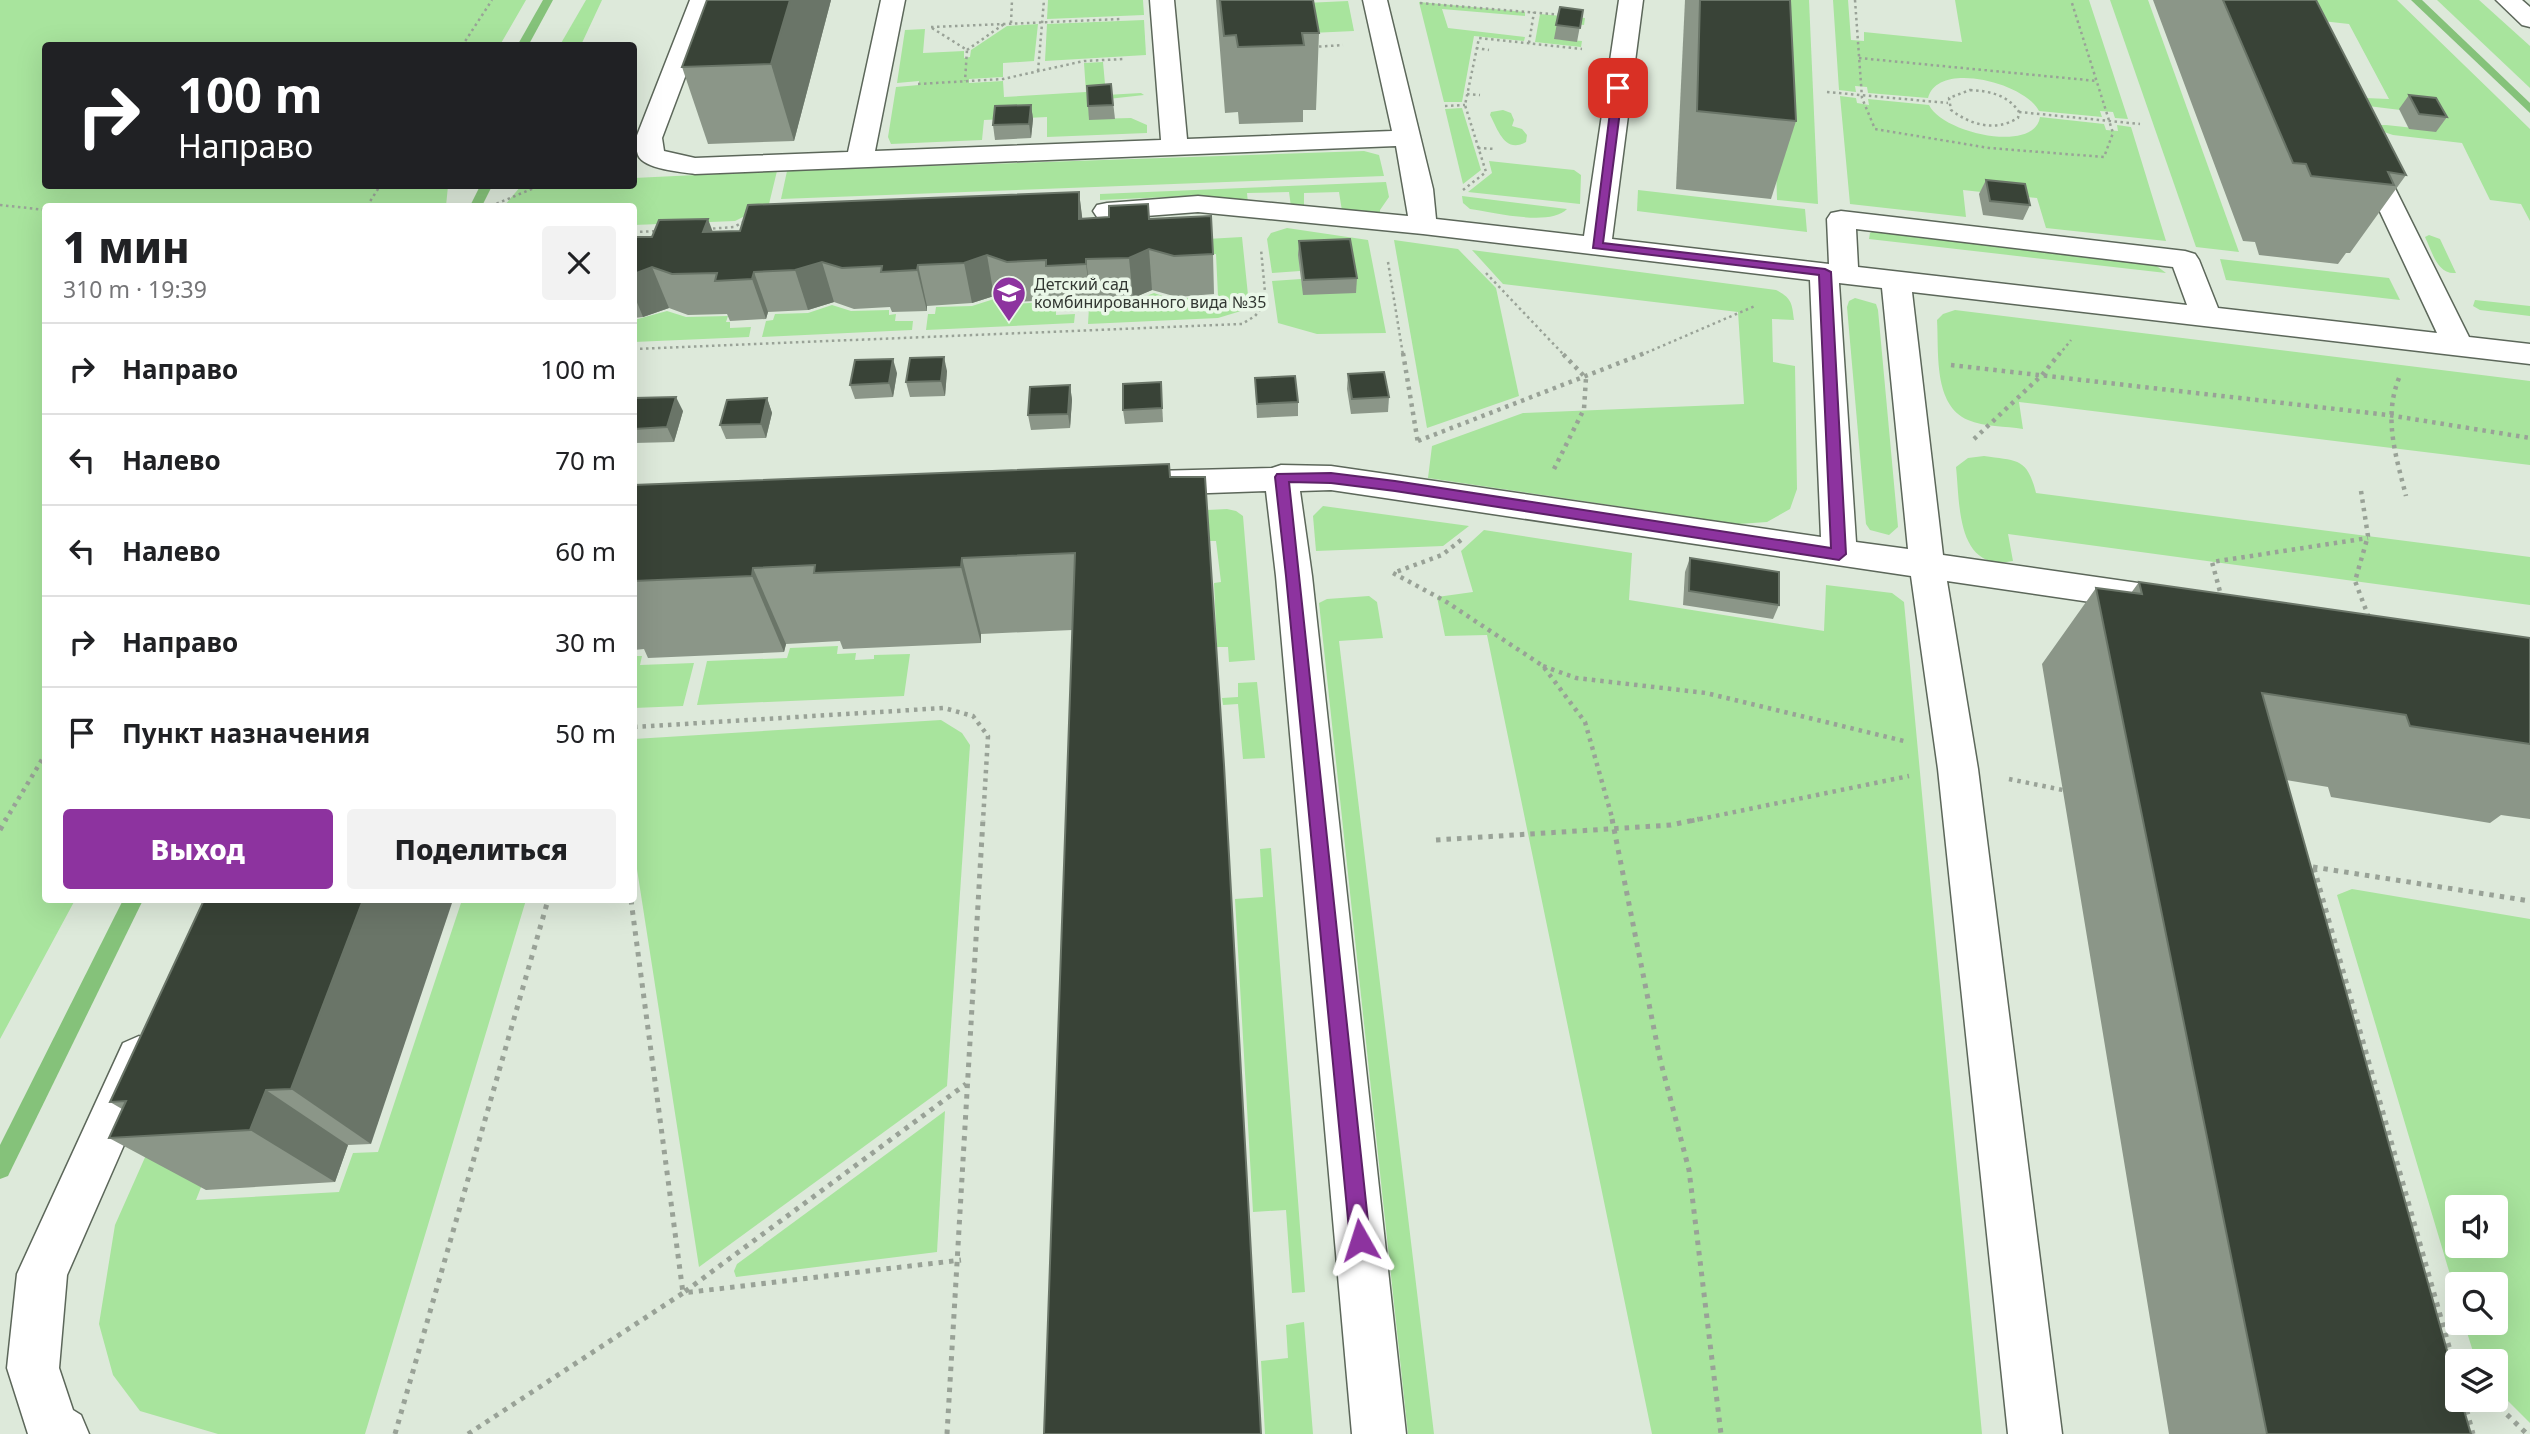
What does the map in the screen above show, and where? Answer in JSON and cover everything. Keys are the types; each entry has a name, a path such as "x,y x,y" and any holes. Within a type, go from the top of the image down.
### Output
{"street":[{"path":"702,0 649,138 651,155 671,163 695,166 1407,138"},
{"path":"860,159 893,0"},
{"path":"1162,0 1175,148"},
{"path":"1375,0 1419,189 1423,226"},
{"path":"2508,0 2530,20"},
{"path":"1597,246 1630,10"},
{"path":"2355,133 2459,345"},
{"path":"1107,211 1198,204 1257,212 1423,226 2530,354"},
{"path":"1839,554 1834,273 1840,219 2185,260 2206,316"},
{"path":"1896,280 1927,566 1960,783 2035,1434"},
{"path":"1282,477 1379,1434"},
{"path":"1120,484 1282,477 1331,478 2224,608"},
{"path":"61,1434 52,1428 33,1368 42,1274 154,1024"}],"path":[{"path":"466,42 492,0"},
{"path":"1011,23 1012,0"},
{"path":"1038,71 1044,0"},
{"path":"1855,0 1861,95 1863,106 1875,129 1989,148 2104,157 2113,133 2071,0"},
{"path":"1415,3 1534,12 1630,10"},
{"path":"1529,43 1534,12"},
{"path":"967,50 931,27 1131,18"},
{"path":"967,50 1005,23"},
{"path":"1459,192 1486,172 1465,105 1479,37 1622,53"},
{"path":"1307,47 1348,45"},
{"path":"1476,48 1489,50"},
{"path":"965,81 967,50"},
{"path":"1859,58 2096,81"},
{"path":"910,84 1003,79 1084,61"},
{"path":"1948,103 1949,98 1961,92 1980,90 2010,101 2019,112 2140,124"},
{"path":"1827,92 1948,103 1958,116 1980,125 2004,125 2018,118 2019,112"},
{"path":"1468,94 1480,95"},
{"path":"1440,106 1465,105"},
{"path":"1478,148 1494,149"},
{"path":"498,203 532,189"},
{"path":"0,205 42,210"},
{"path":"637,349 1242,324 1263,310 1266,303 1257,212"},
{"path":"696,229 734,227 754,216"},
{"path":"637,232 671,230"},
{"path":"1386,249 1418,452"},
{"path":"1478,264 1586,378 1584,409 1553,470"},
{"path":"1418,441 1586,378 1761,304"},
{"path":"1974,439 2042,375 2077,333"},
{"path":"1906,360 2388,415 2530,438"},
{"path":"2402,373 2390,395 2388,415 2406,496"},
{"path":"2361,491 2368,538 2355,581 2373,630"},
{"path":"1472,532 1442,555 1393,573 1445,601 1544,666 1576,678 1706,693 1912,743"},
{"path":"2224,608 2213,562 2368,538"},
{"path":"1544,666 1585,722 1615,829 1660,1059 1689,1170 1721,1434"},
{"path":"637,726 944,708 972,716 988,736 967,1083 961,1260 947,1434"},
{"path":"0,830 42,760"},
{"path":"1436,840 1671,825 1916,775"},
{"path":"2302,862 2314,868 2530,901"},
{"path":"2314,868 2451,1349"},
{"path":"395,1434 547,903"},
{"path":"631,903 684,1293"},
{"path":"468,1434 684,1293 967,1083"},
{"path":"684,1293 961,1260"},
{"path":"2467,1412 2473,1434"},
{"path":"2504,1412 2527,1434"}],"green space":[{"path":"0,0 526,0 502,42 42,42 42,189 448,189 446,203 42,203 42,903 73,903 0,1039"},
{"path":"586,0 602,0 582,42 562,42"},
{"path":"1048,0 1143,0 1144,15 1047,19"},
{"path":"1771,0 1809,0 1818,204 1777,200"},
{"path":"1833,0 1848,0 1851,40 1864,41 1864,32 1962,42 1955,0 2089,0 2128,119 2115,118 2113,112 2100,111 2102,117 2039,111 2031,101 2017,92 1982,80 1964,78 1948,80 1935,86 1928,98 1868,93 1867,87 1855,86 1856,92 1839,90"},
{"path":"2110,0 2148,0 2239,252 2196,247"},
{"path":"2306,0 2397,0 2530,129 2530,221 2521,204 2490,200 2462,143 2393,135 2381,131 2380,125 2433,130 2425,113 2368,106 2365,98 2389,99 2349,24 2322,21"},
{"path":"2437,0 2479,0 2530,46 2530,88"},
{"path":"1348,1 1354,31 1311,33 1305,3"},
{"path":"1419,2 1525,12 1525,16 1442,9 1448,28 1525,37 1524,41 1474,36 1462,102 1444,102"},
{"path":"1540,14 1585,18 1584,25 1559,22 1556,39 1582,41 1581,47 1535,42"},
{"path":"1144,20 1146,55 1045,61 1047,24"},
{"path":"1038,24 1034,61 1003,63 1003,77 969,79 969,83 1003,81 1004,97 1086,92 1084,63 1103,62 1106,95 1144,95 1090,101 1091,119 1131,118 1147,125 1147,133 1047,137 1047,117 984,120 982,140 891,144 888,137 896,87 919,85 919,81 897,83 905,30 925,29 923,53 964,51 964,58 970,57 971,50 1007,26"},
{"path":"1840,96 1856,98 1857,103 1869,105 1868,99 1929,105 1937,115 1951,124 1969,131 2006,137 2022,135 2034,128 2040,117 2104,124 2106,130 2118,131 2117,125 2131,127 2166,241 2046,228 2037,198 1963,190 1966,217 1850,204"},
{"path":"1462,108 1481,170 1463,184 1445,109"},
{"path":"1503,110 1511,113 1514,120 1512,126 1522,129 1527,135 1526,142 1513,145 1503,139 1490,115 1491,112"},
{"path":"1364,151 1379,155 1384,176 781,199 787,171"},
{"path":"1489,161 1574,170 1581,175 1580,204 1468,192 1492,173"},
{"path":"777,171 769,204 735,221 637,225 637,203 507,203 518,189 637,189 637,178"},
{"path":"1386,182 1389,197 1380,210 1380,216 1342,211 1339,192 1304,193 1304,207 1291,207 1289,192 1247,193 1248,203 1191,196 1100,200 1100,194"},
{"path":"1638,190 1805,209 1807,232 1637,211"},
{"path":"1462,196 1567,209 1548,217 1521,217 1470,209 1463,203"},
{"path":"1287,228 1368,240 1386,333 1317,334 1278,323 1272,281 1301,279 1304,295 1299,255 1300,271 1272,273 1267,239 1271,233"},
{"path":"1875,230 2154,264 2166,273 1869,239 1870,233"},
{"path":"2429,235 2440,239 2456,273 2444,270 2436,261 2425,237"},
{"path":"1242,237 1248,295 1241,311 1218,318 1088,324 1089,307 1098,307 1098,301 1136,300 1154,293 1171,299 1218,296 1216,254 1173,257 1172,241"},
{"path":"1394,240 1458,249 1496,288 1519,396 1427,428"},
{"path":"1472,250 1776,290 1785,296 1792,306 1794,320 1772,319 1773,362 1795,366 1797,489 1790,509 1767,522 1738,524 1428,478 1432,446 1523,413 1744,404 1738,312 1503,284"},
{"path":"2220,259 2389,278 2400,300 2226,280"},
{"path":"1855,298 1876,304 1878,310 1898,527 1889,535 1870,530 1866,524 1847,307 1849,301"},
{"path":"994,299 1011,304 1049,302 1049,308 1056,308 1056,315 1075,314 1074,323 926,330 928,314 935,314 936,307 972,306"},
{"path":"2475,300 2530,306 2530,316 2480,310 2473,306"},
{"path":"832,305 851,311 889,310 889,315 896,314 895,321 913,321 912,330 762,337 766,321 773,320 775,314 808,313"},
{"path":"1955,310 2530,381 2530,465 2019,402 2023,429 1974,422 1957,413 1949,403 1940,376 1937,320 1943,314"},
{"path":"667,311 686,317 728,316 726,322 730,322 730,328 751,327 749,337 637,342 637,319"},
{"path":"1984,456 2019,463 2029,473 2036,493 2530,557 2530,605 2008,534 2013,561 1994,562 1981,556 1971,546 1965,532 1959,499 1956,467 1968,458"},
{"path":"1323,506 1469,526 1443,546 1316,551 1313,516"},
{"path":"1227,509 1243,516 1255,660 1229,662 1228,647 1217,647 1214,583 1221,582 1216,541 1209,541 1207,510"},
{"path":"1484,530 1632,553 1629,600 1824,631 1826,585 1892,593 1904,602 1982,1434 1652,1434 1487,635 1445,636 1437,597 1473,592 1461,551"},
{"path":"1369,596 1377,602 1383,638 1339,641 1434,1434 1408,1434 1319,603 1327,599"},
{"path":"838,646 837,654 856,653 855,660 874,659 874,655 910,654 904,696 697,705 707,661 787,658 790,648"},
{"path":"637,656 642,656 640,665 694,663 683,706 637,708"},
{"path":"1257,682 1265,758 1243,759 1238,704 1223,705 1222,698 1238,697 1238,683"},
{"path":"941,720 962,733 970,745 947,1086 699,1267 637,869 637,739"},
{"path":"1271,848 1305,1292 1292,1293 1286,1210 1253,1212 1235,899 1263,897 1260,849"},
{"path":"2352,889 2530,919 2530,1423 2508,1401 2508,1349 2472,1349 2468,1335 2508,1335 2508,1272 2449,1272 2445,1258 2508,1258 2508,1195 2445,1195 2445,1258 2337,895"},
{"path":"461,903 525,903 365,1434 218,1434 140,1411 113,1375 99,1324 115,1225 174,1092 211,1162 196,1200 339,1192 353,1153 378,1152"},
{"path":"945,1111 937,1252 736,1277 734,1271 737,1264"},
{"path":"1304,1322 1313,1434 1265,1434 1261,1361 1288,1358 1286,1325"}],"building":[{"path":"707,0 790,0 771,64 682,67"},
{"path":"1220,0 1313,0 1319,33 1302,33 1304,45 1238,47 1236,35 1224,36"},
{"path":"1700,0 1790,0 1796,121 1697,111"},
{"path":"2223,0 2316,0 2406,175 2388,172 2394,185 2311,176 2306,164 2293,163"},
{"path":"1560,7 1583,10 1580,28 1556,25"},
{"path":"1111,84 1113,105 1088,106 1087,86"},
{"path":"2409,95 2436,98 2447,117 2419,114"},
{"path":"1031,105 1029,124 993,125 995,106"},
{"path":"1986,180 2025,184 2030,205 1990,201"},
{"path":"1079,192 1079,219 1109,217 1109,206 1148,204 1149,219 1211,216 1213,254 1174,256 1149,249 1129,258 1086,259 1086,264 1046,266 1046,260 1007,262 987,255 964,263 918,265 917,270 881,272 882,266 842,268 822,262 795,270 754,272 752,279 715,281 717,273 672,274 652,267 637,273 637,237 652,237 659,220 708,219 703,232 740,231 748,205"},
{"path":"1350,239 1357,278 1304,280 1299,241"},
{"path":"944,357 941,381 906,382 910,358"},
{"path":"893,359 889,383 850,385 855,360"},
{"path":"1384,372 1389,397 1352,399 1348,374"},
{"path":"1295,376 1298,402 1257,404 1255,378"},
{"path":"1161,382 1162,408 1123,410 1123,384"},
{"path":"1070,385 1068,414 1028,415 1030,387"},
{"path":"676,397 667,427 637,429 637,398"},
{"path":"767,398 761,424 720,425 727,400"},
{"path":"1169,464 1170,477 1205,477 1224,765 1261,1434 1044,1434 1075,553 962,558 961,567 814,573 815,565 753,568 752,576 637,581 637,485"},
{"path":"1690,558 1779,572 1779,605 1689,591"},
{"path":"2139,582 2530,638 2530,744 2410,726 2406,715 2262,693 2447,1349 2445,1412 2465,1412 2471,1434 2267,1434 2096,588 2142,594"},
{"path":"203,903 362,903 291,1089 266,1090 250,1130 109,1138 126,1101 110,1102"}],"waterway":[{"path":"524,42 548,0"},
{"path":"2416,0 2530,109"},
{"path":"478,203 484,189"},
{"path":"0,1168 132,903"}],"place":[{"name":"Детский сад комбинированного вида №35","path":"1009,323"}],"route":[{"path":"1360,1240 1282,477 1331,478 1395,486 1839,554 1825,272 1597,246 1618,88"}]}
